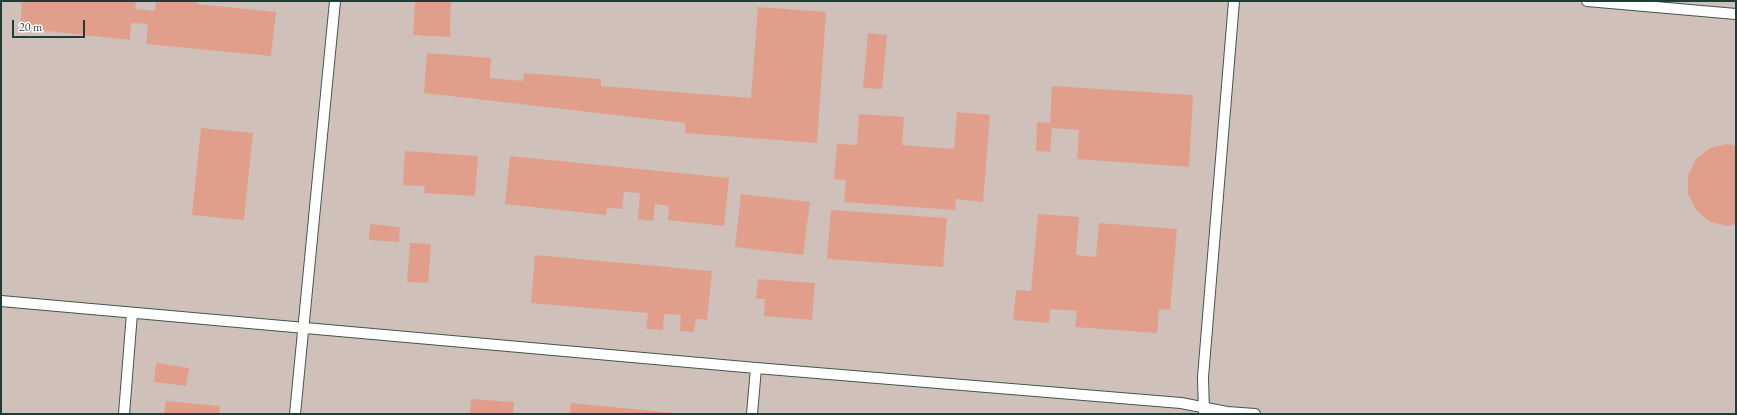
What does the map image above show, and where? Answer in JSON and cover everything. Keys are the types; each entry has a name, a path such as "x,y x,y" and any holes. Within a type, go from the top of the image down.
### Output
{"lane":[{"path":"295,414 335,1"},
{"path":"1204,411 1204,378 1234,1"},
{"path":"1587,1 1651,4 1736,14"},
{"path":"1,301 756,368 1174,402 1204,411 1255,414"},
{"path":"124,414 132,313"},
{"path":"752,414 756,368"}],"shaded area":[{"path":"1,1 1736,1 1736,414 1,414"}],"building":[{"path":"22,1 136,1 135,9 155,11 156,1 198,1 197,4 276,12 271,56 146,44 148,24 131,23 130,40 20,28"},
{"path":"415,1 451,1 450,37 413,35"},
{"path":"758,7 826,12 817,143 685,133 685,123 424,93 427,53 491,58 490,78 523,81 524,73 601,79 601,86 751,98"},
{"path":"868,33 887,35 882,89 863,88"},
{"path":"1052,86 1193,95 1189,167 1077,159 1079,130 1052,128 1050,152 1036,151 1037,122 1050,123"},
{"path":"957,112 990,115 983,202 956,199 955,210 844,202 846,180 834,179 837,144 857,145 859,114 904,117 902,145 954,149"},
{"path":"201,128 253,133 244,220 192,215"},
{"path":"1728,144 1736,146 1736,224 1728,226 1710,222 1696,210 1688,194 1688,176 1696,159 1710,148"},
{"path":"405,151 478,156 475,196 424,193 425,186 403,185"},
{"path":"510,156 729,178 724,226 668,220 669,206 655,204 653,221 638,219 640,193 624,192 622,209 607,208 606,215 505,204"},
{"path":"741,194 810,202 803,255 735,247"},
{"path":"831,210 947,218 943,267 827,259"},
{"path":"1038,214 1079,217 1076,255 1096,257 1099,223 1177,229 1170,310 1159,309 1157,333 1075,327 1077,311 1050,309 1049,323 1013,320 1016,290 1031,291"},
{"path":"370,224 400,227 399,242 369,240"},
{"path":"410,243 431,244 428,283 407,282"},
{"path":"535,255 712,271 707,320 696,319 694,332 680,331 681,315 664,314 663,330 646,329 648,313 531,303"},
{"path":"758,279 815,283 812,320 764,316 765,299 756,299"},
{"path":"156,363 189,368 186,386 154,382"},
{"path":"471,399 514,402 513,414 470,414"},
{"path":"166,401 220,406 219,414 164,414"},
{"path":"571,403 674,413 674,414 570,414"}]}
